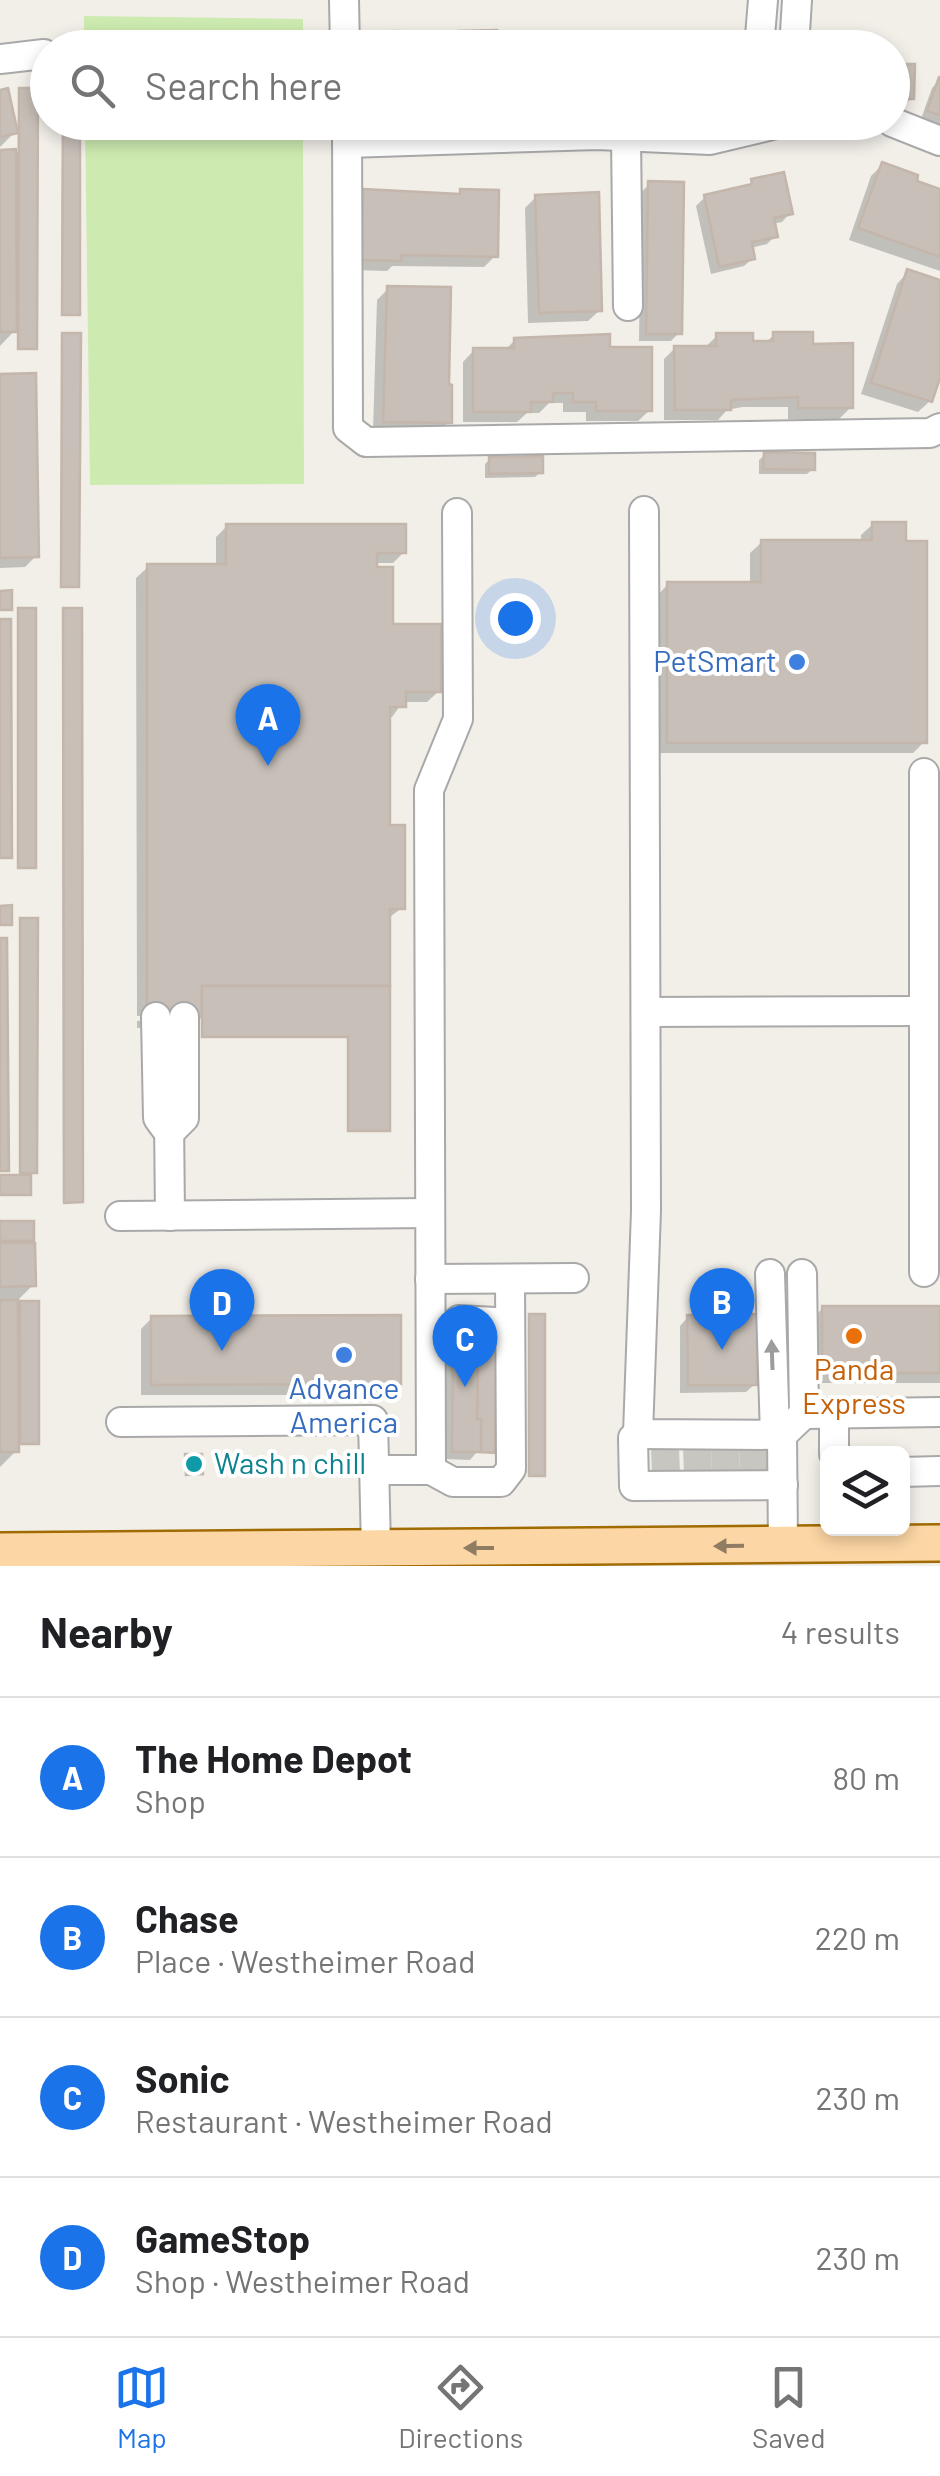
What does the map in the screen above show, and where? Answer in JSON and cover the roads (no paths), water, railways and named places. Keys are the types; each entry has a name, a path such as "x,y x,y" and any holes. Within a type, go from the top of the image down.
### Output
{"main road":[{"path":"0,1551 267,1557 376,1548 577,1557 865,1536 940,1543"}],"lane":[{"path":"344,0 345,30"},
{"path":"761,30 764,0"},
{"path":"795,30 796,0"},
{"path":"0,59 30,56"},
{"path":"910,129 940,141"},
{"path":"347,140 348,428 366,442 930,433 940,428"},
{"path":"626,140 628,306"},
{"path":"431,1470 429,790 458,719 457,512"},
{"path":"644,512 646,1212 660,1455"},
{"path":"924,773 924,1272"},
{"path":"646,1012 924,1011"},
{"path":"170,1017 170,1216"},
{"path":"120,1216 429,1213"},
{"path":"770,1274 737,1458 783,1544"},
{"path":"802,1274 804,1414"},
{"path":"430,1280 574,1278"},
{"path":"374,1470 431,1470 453,1482 501,1482 511,1468 510,1279"},
{"path":"430,1359 444,1333 458,1320 494,1322 510,1335"},
{"path":"660,1455 737,1458 804,1414 940,1412"},
{"path":"834,1413 834,1446"},
{"path":"121,1422 373,1420 376,1548"},
{"path":"660,1455 737,1458"},
{"path":"910,1472 940,1472"}],"tunnel":[{"path":"697,1446 698,1474"},
{"path":"753,1446 754,1473"},
{"path":"725,1447 726,1473"},
{"path":"665,1448 666,1475"}],"place":[{"name":"PetSmart","path":"797,662"},
{"name":"The Home Depot","path":"268,766"},
{"name":"Panda Express","path":"854,1336"},
{"name":"Chase","path":"722,1350"},
{"name":"GameStop","path":"222,1351"},
{"name":"Advance America","path":"344,1355"},
{"name":"Sonic","path":"465,1387"},
{"name":"Wash n chill","path":"194,1464"}]}
